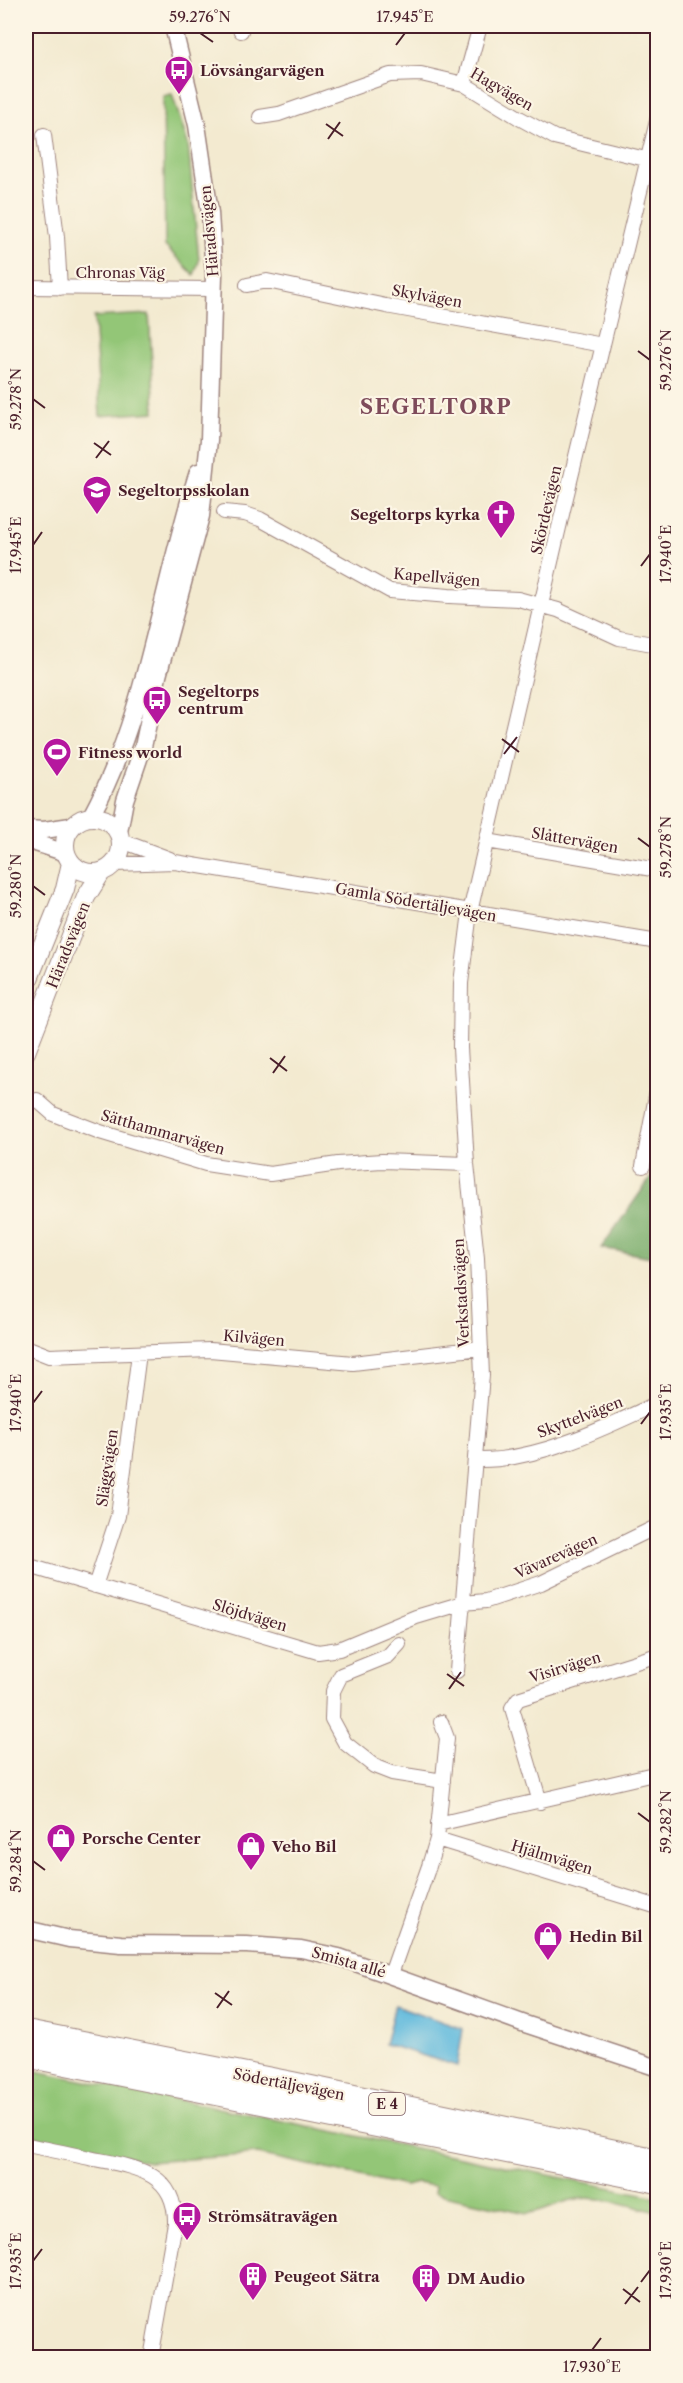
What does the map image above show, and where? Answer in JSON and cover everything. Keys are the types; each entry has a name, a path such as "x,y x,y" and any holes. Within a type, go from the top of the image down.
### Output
{"highway":[{"name":"Södertäljevägen","path":"26,2032 292,2084 657,2161"},
{"name":"Södertäljevägen","path":"26,2055 657,2181"}],"main road":[{"path":"91,816 108,821 120,836 121,853 108,868 81,871 68,858 65,838 71,826 91,816"},
{"name":"Häradsvägen","path":"26,986 65,889 68,858"},
{"name":"Häradsvägen","path":"26,1052 86,897 108,868"}],"street":[{"name":"Häradsvägen","path":"120,836 125,800 143,747 158,676 201,516 209,440 214,289 210,213 197,125 173,26"},
{"path":"464,84 480,26"},
{"name":"Hagvägen","path":"260,117 279,114 390,75 421,74 464,84 554,137 652,162"},
{"name":"Skördevägen","path":"470,912 603,345 652,162 657,117"},
{"path":"44,135 57,237 60,288"},
{"name":"Skylvägen","path":"247,285 267,281 386,306 603,345"},
{"name":"Chronas Väg","path":"26,287 214,289"},
{"name":"Häradsvägen","path":"91,816 104,793 123,741 158,628 184,514 209,440"},
{"name":"Kapellvägen","path":"224,512 245,514 260,519 390,591 518,599 542,604 619,638 657,645"},
{"path":"26,829 44,830 71,826"},
{"name":"Gamla Södertäljevägen","path":"120,836 175,862"},
{"path":"26,840 68,858"},
{"name":"Slåttervägen","path":"487,841 657,870"},
{"name":"Gamla Södertäljevägen","path":"108,868 175,862 657,942"},
{"name":"Verkstadsvägen","path":"457,1671 482,1376 477,1258 467,1164 460,1048 461,993 470,912"},
{"path":"643,1166 657,1085"},
{"name":"Sätthammarvägen","path":"37,1100 53,1114 100,1132 206,1164 249,1171 270,1174 382,1161 467,1164"},
{"name":"Kilvägen","path":"26,1347 49,1356 210,1350 353,1363 481,1348"},
{"name":"Släggvägen","path":"95,1586 118,1516 139,1353"},
{"name":"Skyttelvägen","path":"476,1460 492,1461 547,1449 626,1418 657,1403"},
{"name":"Vävarevägen","path":"463,1603 486,1601 541,1583 657,1526"},
{"name":"Slöjdvägen","path":"26,1565 318,1652 339,1649 416,1617 463,1603"},
{"path":"399,1644 388,1656 341,1675 333,1691 332,1719 345,1743 374,1766 392,1773 442,1781"},
{"name":"Visirvägen","path":"540,1802 512,1708 518,1699 657,1655"},
{"path":"391,1974 437,1839 447,1738 441,1722"},
{"path":"438,1824 657,1773"},
{"name":"Hjälmvägen","path":"437,1839 657,1907"},
{"name":"Smista allé","path":"26,1929 69,1939 121,1944 247,1945 301,1949 339,1957 525,2024 657,2068"},
{"path":"26,2145 132,2166 150,2174 166,2188 175,2210 175,2223 151,2358"}],"green space":[{"path":"172,94 188,144 199,261 194,275 165,246 163,96"},
{"path":"149,314 155,412 100,416 94,317"},
{"path":"657,1169 657,1258 601,1248"},
{"path":"26,2069 657,2197 657,2212 617,2202 586,2198 527,2213 434,2193 435,2186 417,2183 406,2186 258,2154 149,2162 26,2135"}],"water":[{"path":"395,2005 463,2029 457,2066 385,2044"}],"place":[{"name":"Lövsångarvägen","path":"179,96"},
{"name":"Segeltorpsskolan","path":"97,516"},
{"name":"Segeltorps kyrka","path":"501,540"},
{"name":"Segeltorps centrum","path":"157,726"},
{"name":"Fitness world","path":"57,778"},
{"name":"Porsche Center","path":"61,1864"},
{"name":"Veho Bil","path":"251,1872"},
{"name":"Hedin Bil","path":"548,1962"},
{"name":"Strömsätravägen","path":"187,2242"},
{"name":"Peugeot Sätra","path":"253,2302"},
{"name":"DM Audio","path":"426,2304"}],"district":[{"name":"SEGELTORP","path":"436,406"}]}
